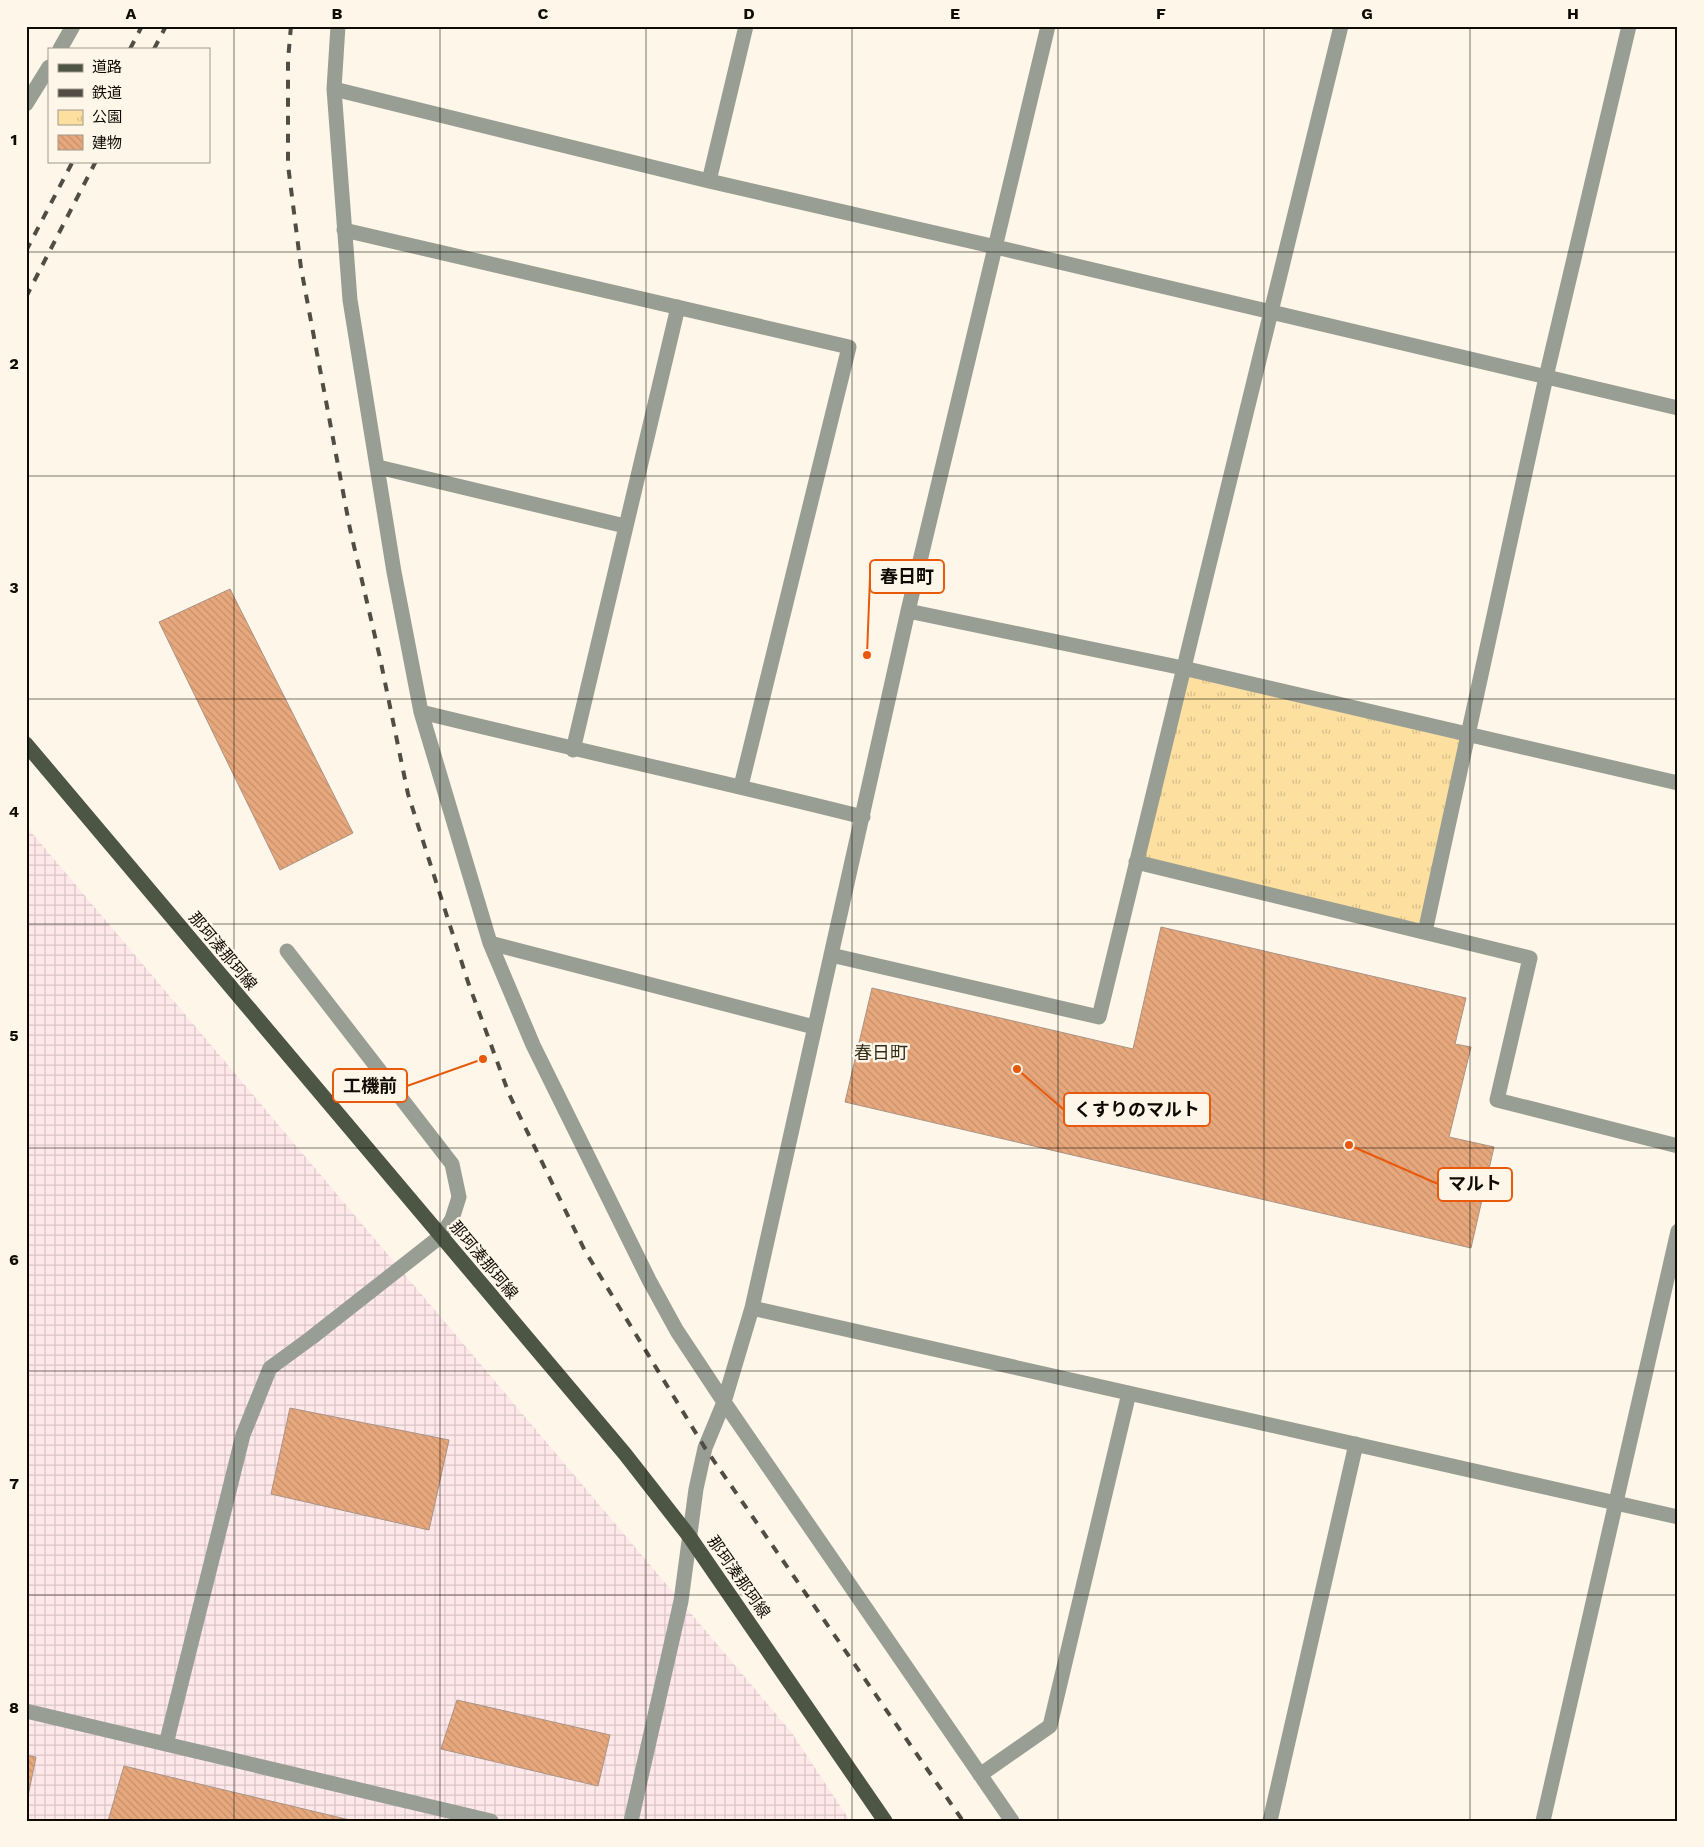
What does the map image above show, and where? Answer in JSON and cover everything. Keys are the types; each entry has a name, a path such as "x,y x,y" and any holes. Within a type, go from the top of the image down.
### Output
{"main road":[{"name":"那珂湊那珂線","path":"26,744 626,1454 689,1536 885,1821"}],"street":[{"path":"61,48 73,26"},
{"path":"338,26 334,89 350,300 394,572 421,712 490,943 533,1045 649,1280 677,1331 1012,1821"},
{"path":"708,181 746,26"},
{"path":"631,1821 681,1601 696,1489 705,1448 724,1402 752,1308 908,611 1048,26"},
{"path":"831,955 1099,1017 1341,26"},
{"path":"1424,932 1546,378 1629,26"},
{"path":"26,104 48,69"},
{"path":"334,89 708,181 1678,408"},
{"path":"344,230 848,347 741,786"},
{"path":"573,750 678,307"},
{"path":"378,467 625,526"},
{"path":"908,611 1183,668 1678,783"},
{"path":"421,712 573,750 741,786 862,817"},
{"path":"1136,862 1530,958 1497,1100 1678,1146"},
{"path":"490,943 814,1027"},
{"path":"166,1744 243,1435 270,1368 441,1236 452,1219 459,1197 452,1164 287,951"},
{"path":"1543,1821 1678,1231"},
{"path":"752,1308 1678,1517"},
{"path":"980,1775 1050,1726 1129,1393"},
{"path":"1270,1821 1356,1444"},
{"path":"26,1711 491,1821"}],"shaded area":[{"path":"26,826 792,1733 850,1821 26,1821"}],"green space":[{"path":"1183,668 1468,733 1425,932 1136,862"}],"building":[{"path":"230,589 353,833 280,870 159,622"},
{"path":"1161,927 1466,998 1455,1044 1471,1047 1449,1137 1494,1147 1471,1248 845,1102 872,988 1133,1049"},
{"path":"290,1408 449,1440 429,1530 271,1494"},
{"path":"457,1700 610,1735 598,1786 441,1749"},
{"path":"26,1755 36,1757 26,1806"},
{"path":"124,1766 354,1821 108,1821"}],"railway":[{"path":"131,48 142,26"},
{"path":"155,48 166,26"},
{"path":"291,26 288,60 288,165 301,268 350,529 380,658 408,794 468,982 509,1094 585,1251 705,1448 963,1821"},
{"path":"26,251 72,162"},
{"path":"26,297 95,162"}],"place":[{"name":"春日町","path":"867,655"},
{"name":"工機前","path":"483,1059"},
{"name":"くすりのマルト","path":"1017,1069"},
{"name":"マルト","path":"1349,1145"}],"district":[{"name":"春日町","path":"881,1052"}]}
